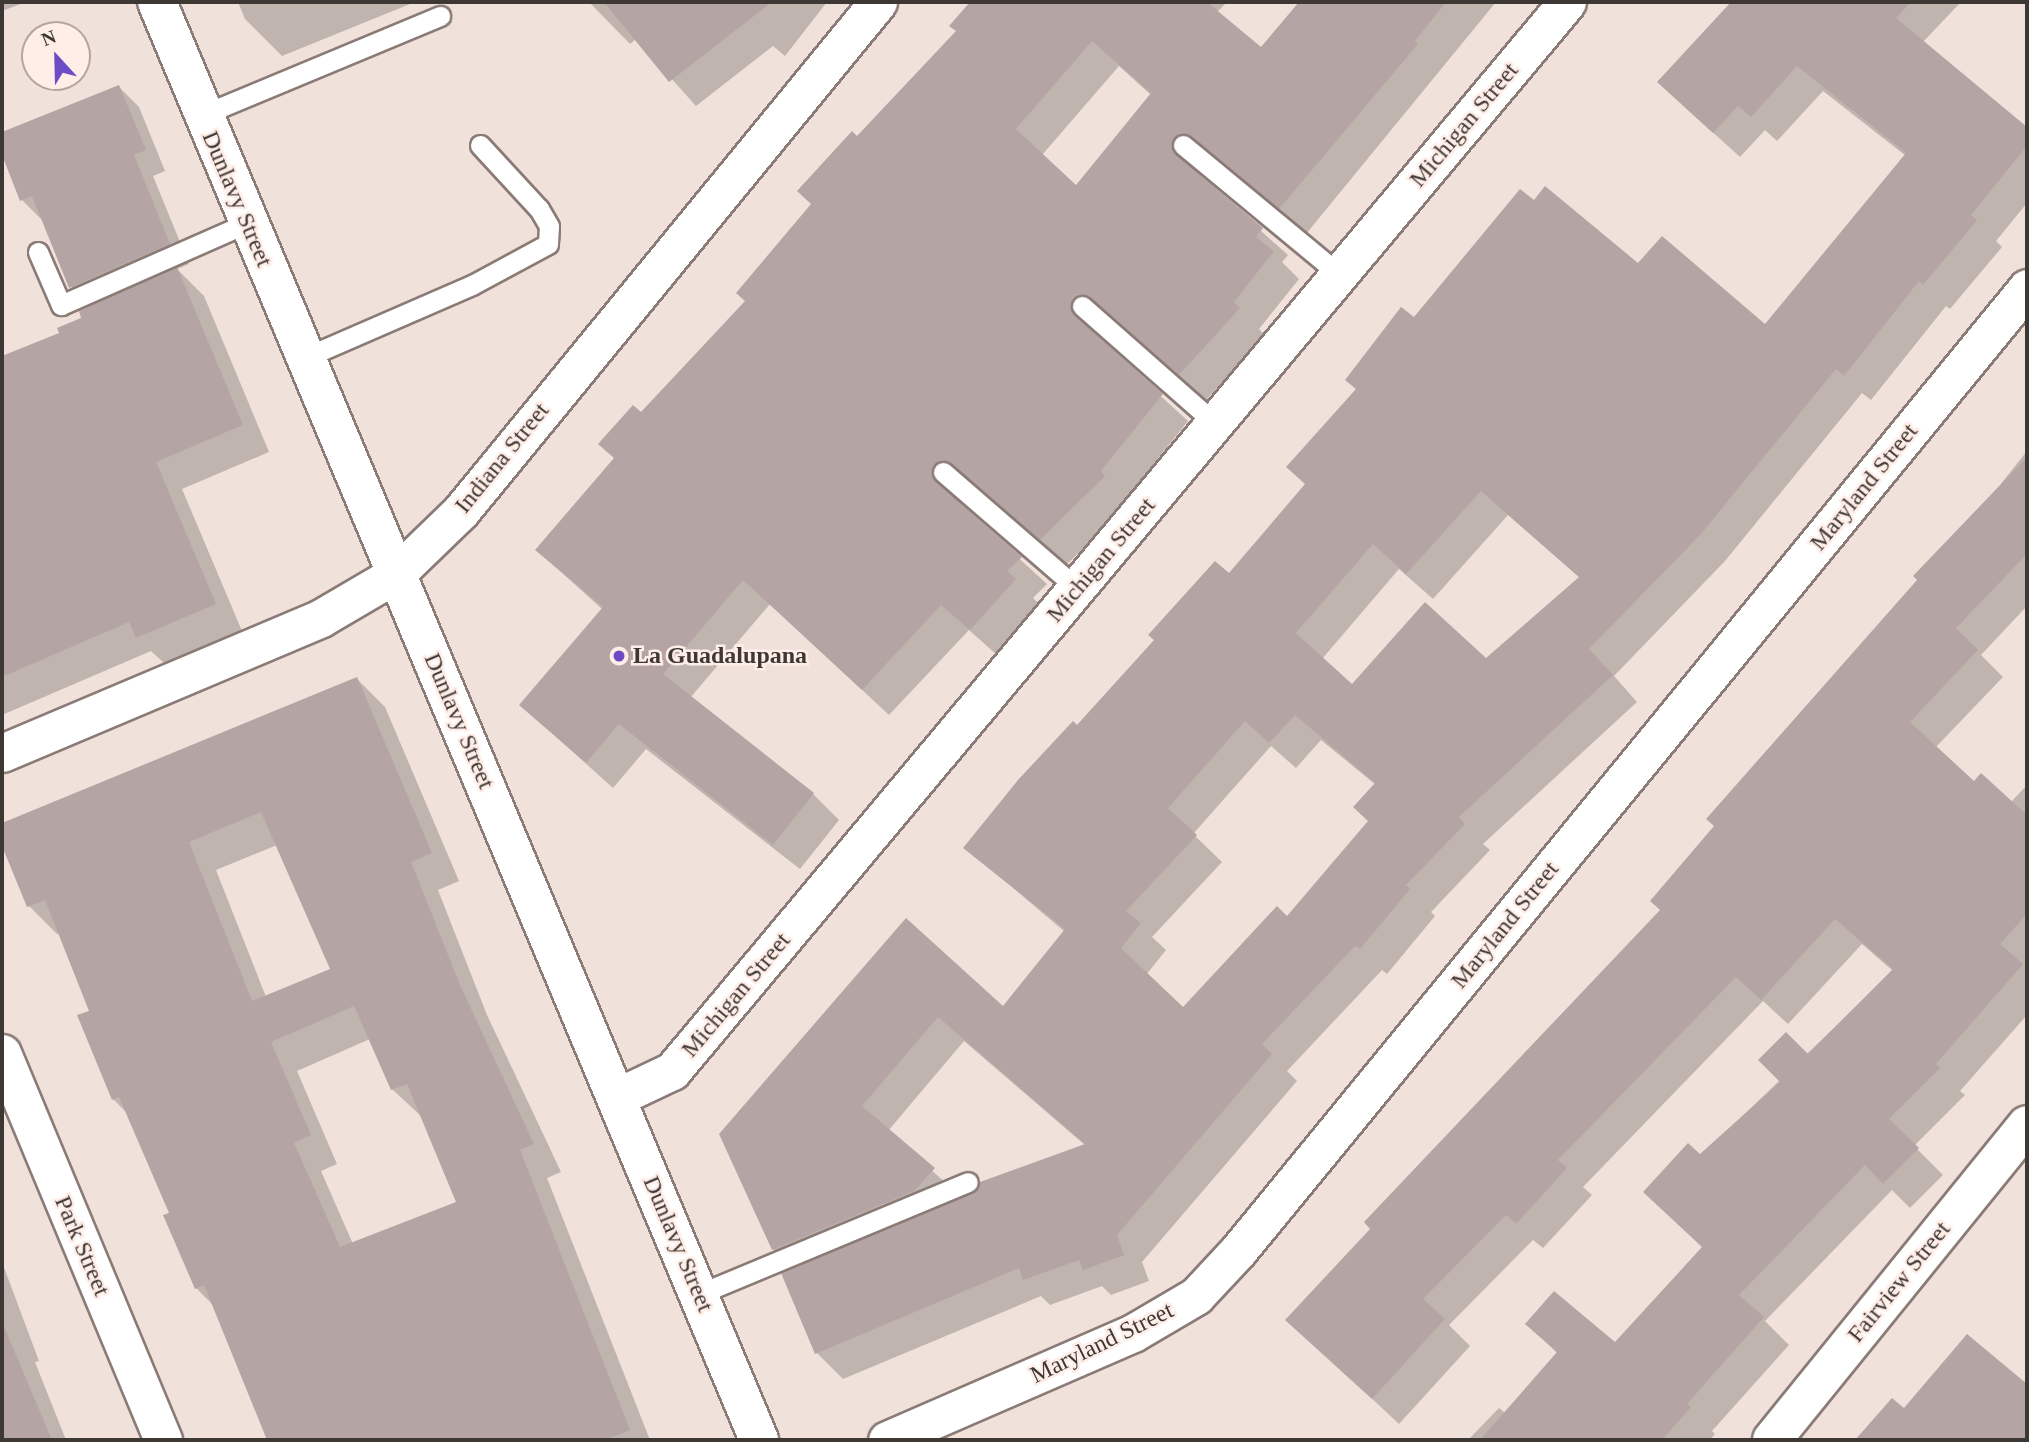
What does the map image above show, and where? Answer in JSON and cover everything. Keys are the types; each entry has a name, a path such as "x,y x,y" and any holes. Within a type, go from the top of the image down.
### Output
{"street":[{"name":"Dunlavy Street","path":"157,2 247,223 760,1440"},
{"name":"Indiana Street","path":"2,753 321,618 396,574 461,511 878,2"},
{"name":"Michigan Street","path":"617,1097 672,1071 1567,2"},
{"name":"Maryland Street","path":"887,1440 1133,1333 1196,1296 1238,1251 2027,288"},
{"name":"Park Street","path":"2,1053 163,1440"},
{"name":"Fairview Street","path":"1772,1440 2027,1125"}],"lane":[{"path":"202,115 440,16"},
{"path":"304,358 472,285 548,244 549,226 540,209 480,145"},
{"path":"1183,145 1340,275"},
{"path":"38,252 61,304 247,223"},
{"path":"1082,306 1216,424"},
{"path":"943,472 1077,588"},
{"path":"699,1294 968,1182"}],"building":[{"path":"604,2 772,2 669,82"},
{"path":"970,2 1207,2 1261,47 1299,2 1446,2 1415,41 1418,44 1279,209 1191,136 1179,133 1173,138 1175,154 1263,228 1256,237 1274,251 1234,302 1240,308 1179,375 1090,297 1079,294 1072,298 1074,315 1163,394 1101,471 1105,476 1040,540 951,463 940,460 933,465 935,481 1022,557 1007,571 1016,579 970,630 941,605 862,690 743,580 663,674 814,793 773,845 619,724 586,763 519,705 603,607 535,550 614,458 598,444 633,405 641,412 745,301 736,293 811,204 797,191 852,131 857,136 956,31 949,26","holes":["1092,41 1151,93 1076,185 1016,129"]},
{"path":"1731,2 1911,2 1896,18 2027,127 2027,146 1971,215 1977,220 1923,285 1919,281 1844,376 1836,369 1700,535 1589,649 1613,675 1459,817 1465,824 1406,885 1410,889 1360,949 1355,946 1262,1044 1272,1054 1117,1235 1124,1255 1083,1270 1079,1260 1023,1280 1019,1268 815,1354 781,1273 973,1193 980,1182 1085,1144 938,1017 862,1106 935,1168 914,1191 772,1250 719,1134 906,918 1003,1006 1065,929 963,848 1018,780 1073,721 1077,725 1154,640 1148,635 1215,561 1229,573 1305,484 1286,467 1356,389 1345,380 1401,307 1414,317 1520,189 1534,200 1545,186 1638,263 1662,236 1765,324 1906,153 1797,66 1751,117 1738,106 1713,133 1657,82","holes":["1481,491 1579,577 1486,658 1425,602 1352,684 1296,633 1373,544 1406,574","1295,715 1375,783 1353,807 1368,821 1287,916 1277,906 1183,1007 1121,948 1141,923 1126,911 1197,835 1168,808 1245,721 1269,743"]},
{"path":"119,85 146,150 134,155 170,244 69,288 32,196 20,201 2,155 2,132"},
{"path":"177,267 243,425 156,462 216,604 136,638 129,622 2,677 2,356 59,333 57,328 81,318 79,311"},
{"path":"2027,457 2027,554 1956,628 1978,650 1910,722 1974,781 1981,773 2027,815 2027,914 2000,944 2023,964 1936,1064 1940,1068 1889,1119 1919,1148 1883,1184 1865,1165 1739,1295 1764,1317 1687,1404 1691,1407 1662,1440 1480,1440 1557,1352 1525,1324 1554,1291 1615,1342 1702,1247 1643,1192 1688,1143 1700,1154 1780,1082 1758,1060 1786,1032 1808,1054 1893,969 1835,919 1761,1000 1736,977 1558,1160 1567,1168 1516,1224 1506,1215 1423,1299 1445,1319 1372,1399 1285,1320 1370,1229 1364,1222 1660,910 1650,901 1714,826 1706,819 1917,580 1913,576"},
{"path":"357,677 432,853 411,862 460,985 534,1144 520,1150 630,1430 604,1440 267,1440 204,1285 195,1289 163,1215 169,1213 119,1097 112,1100 77,1015 89,1011 45,900 27,907 2,846 2,823","holes":["261,812 330,969 252,1001 189,842","354,1006 391,1090 407,1084 456,1202 340,1247 294,1143 311,1135 271,1042"]},
{"path":"2,1322 52,1440 2,1440"},
{"path":"1967,1334 2027,1384 2027,1440 1855,1440 1892,1398 1904,1408"}],"place":[{"name":"La Guadalupana","path":"619,656"}]}
